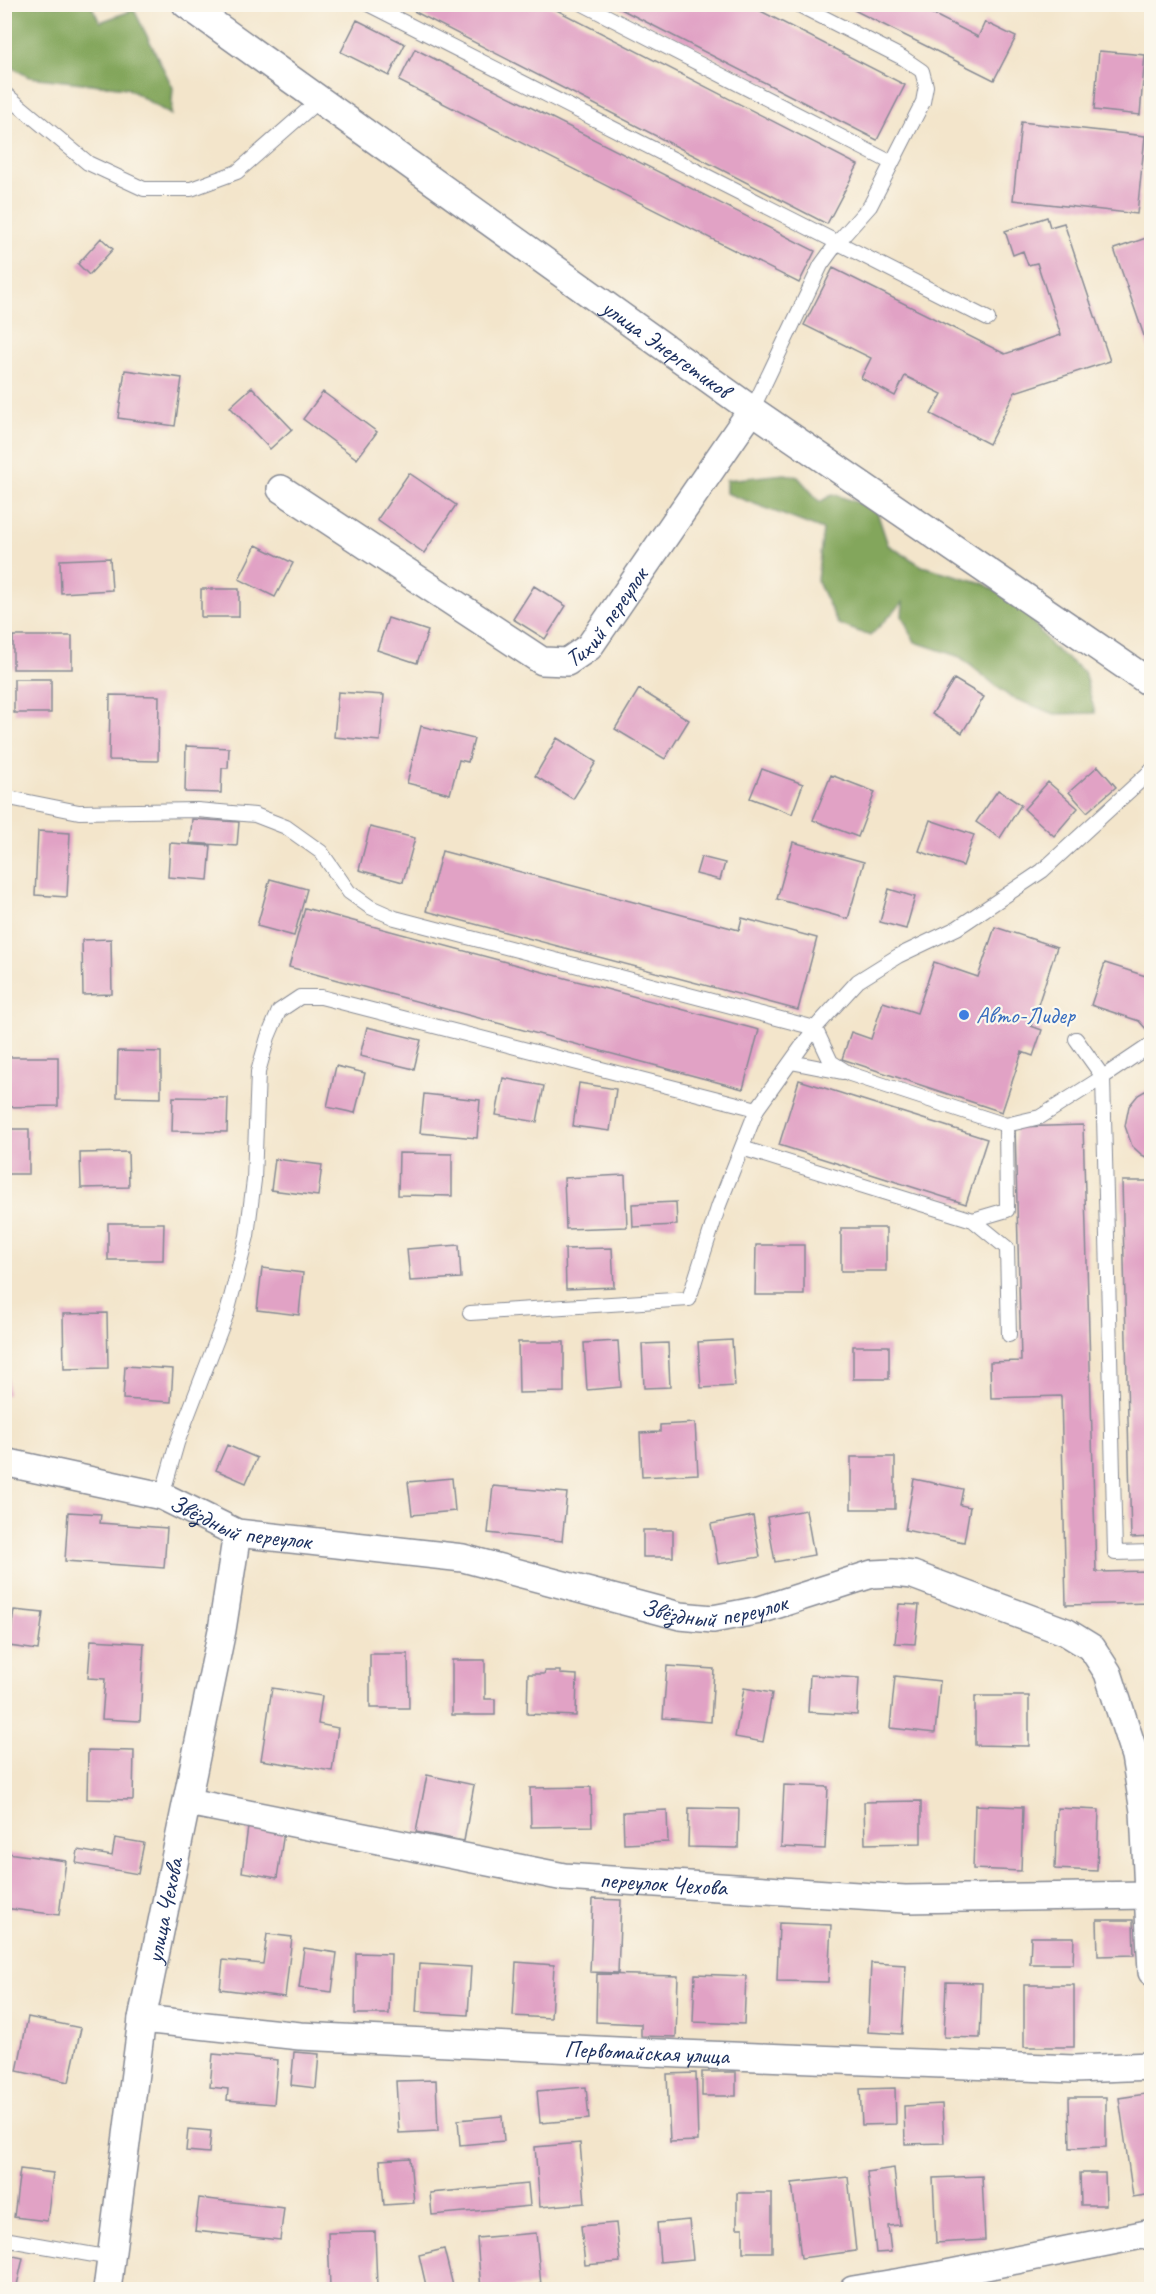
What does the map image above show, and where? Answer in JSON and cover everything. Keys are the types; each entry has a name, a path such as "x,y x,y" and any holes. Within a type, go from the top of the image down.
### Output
{"street":[{"name":"улица Энергетиков","path":"186,4 752,410 1152,684"},
{"name":"Тихий переулок","path":"281,489 542,661 567,663 589,647 752,410"},
{"name":"Звёздный переулок","path":"4,1462 162,1496 237,1533 463,1558 680,1616 713,1619 760,1610 872,1574 893,1573 913,1575 1066,1632 1092,1648 1108,1673 1135,1756 1144,1811 1152,1972"},
{"name":"улица Чехова","path":"107,2289 142,2019 222,1630 237,1533"},
{"name":"переулок Чехова","path":"188,1802 564,1877 904,1899 1148,1895"},
{"name":"Первомайская улица","path":"142,2019 300,2036 646,2053 1074,2069 1152,2066"},
{"path":"853,2289 931,2277 1152,2233"}],"lane":[{"path":"368,4 988,319"},
{"path":"583,4 892,163"},
{"path":"752,410 821,265 870,206 922,102 926,86 922,71 903,58 797,4"},
{"path":"4,93 88,162 144,189 191,189 237,172 319,100"},
{"path":"470,1313 689,1299 719,1205 757,1109 815,1028 858,981 898,956 957,928 1042,871 1152,770"},
{"path":"4,797 79,812 197,810 255,815 286,827 321,852 349,892 370,907 395,918 815,1028"},
{"path":"162,1496 177,1443 227,1313 247,1236 254,1180 258,1072 268,1037 279,1011 300,997 321,997 757,1109"},
{"path":"815,1028 831,1062 850,1074"},
{"path":"1076,1039 1103,1077 1115,1553 1152,1552"},
{"path":"791,1062 850,1074 1006,1125 1040,1117 1152,1044"},
{"path":"973,1220 1007,1210 1006,1125"},
{"path":"742,1148 973,1220 1007,1248 1009,1335"},
{"path":"4,2239 111,2258"}],"green space":[{"path":"13,5 91,5 100,22 134,10 173,88 171,115 127,88 29,77 6,64"},
{"path":"785,474 798,477 820,502 833,494 876,509 888,545 922,566 983,583 1022,607 1051,646 1084,672 1095,713 1055,714 1010,697 960,657 915,642 902,616 903,602 870,636 838,624 817,580 823,530 726,493 726,480"}],"building":[{"path":"400,4 545,4 858,165 827,224"},
{"path":"611,4 747,4 905,85 877,140"},
{"path":"842,4 913,4 978,37 985,22 1016,37 994,80"},
{"path":"357,20 405,44 389,76 341,52"},
{"path":"415,49 815,251 799,283 399,81"},
{"path":"1099,51 1145,55 1140,115 1094,110"},
{"path":"1021,122 1145,136 1137,214 1013,200"},
{"path":"1047,217 1050,227 1064,223 1110,361 1015,392 989,444 931,414 942,394 905,376 895,396 861,378 871,358 804,325 833,268 1005,354 1061,335 1037,263 1028,265 1023,251 1013,255 1005,231"},
{"path":"1152,236 1152,356 1151,356 1114,249"},
{"path":"101,238 113,249 89,275 78,264"},
{"path":"125,370 182,378 175,426 118,418"},
{"path":"252,387 292,429 270,449 230,407"},
{"path":"323,392 377,432 357,459 303,419"},
{"path":"409,473 456,505 424,553 377,520"},
{"path":"256,545 293,563 275,597 239,579"},
{"path":"110,558 112,590 61,593 60,560"},
{"path":"534,586 566,606 545,639 513,619"},
{"path":"201,589 239,589 239,617 201,617"},
{"path":"388,618 428,631 417,663 377,650"},
{"path":"13,636 72,636 72,669 13,669"},
{"path":"14,679 51,679 51,713 14,713"},
{"path":"954,679 984,697 962,733 932,714"},
{"path":"639,689 689,720 665,759 615,729"},
{"path":"338,692 384,695 380,741 334,737"},
{"path":"110,695 159,696 158,761 109,760"},
{"path":"421,726 474,739 468,762 459,760 450,794 407,783"},
{"path":"557,738 596,762 573,799 535,776"},
{"path":"186,746 229,748 228,768 222,768 221,793 185,792"},
{"path":"1098,766 1116,787 1087,812 1069,792"},
{"path":"762,769 803,784 792,814 750,798"},
{"path":"831,775 875,792 858,837 813,820"},
{"path":"1048,782 1078,808 1054,836 1024,809"},
{"path":"998,790 1021,805 1000,838 976,822"},
{"path":"192,819 239,822 237,846 190,843"},
{"path":"930,820 974,835 963,866 919,851"},
{"path":"370,827 415,838 403,882 359,870"},
{"path":"38,831 70,833 67,897 35,895"},
{"path":"793,842 864,862 848,919 777,899"},
{"path":"170,843 211,846 208,880 168,877"},
{"path":"442,851 739,930 742,918 817,938 798,1010 426,911"},
{"path":"701,857 725,863 720,880 696,874"},
{"path":"270,879 307,889 294,936 257,926"},
{"path":"889,889 915,897 906,929 880,922"},
{"path":"305,908 759,1030 743,1089 289,967"},
{"path":"995,927 1057,947 1031,1026 1042,1030 1033,1056 1022,1052 1002,1112 842,1059 851,1032 871,1039 883,1002 917,1013 934,962 978,977"},
{"path":"111,939 112,994 83,995 82,940"},
{"path":"1105,963 1152,978 1152,1027 1147,1030 1139,1021 1091,1005"},
{"path":"367,1027 421,1040 414,1069 360,1056"},
{"path":"118,1051 161,1052 161,1098 117,1097"},
{"path":"4,1057 58,1057 58,1106 4,1107"},
{"path":"336,1066 365,1073 355,1113 327,1107"},
{"path":"503,1078 544,1086 537,1122 496,1115"},
{"path":"799,1080 987,1139 966,1204 779,1145"},
{"path":"579,1083 616,1089 610,1131 573,1126"},
{"path":"1152,1088 1152,1160 1132,1146 1125,1126 1129,1106 1138,1095"},
{"path":"424,1094 480,1100 477,1138 420,1133"},
{"path":"173,1097 228,1098 227,1132 172,1131"},
{"path":"1083,1125 1096,1572 1152,1571 1152,1603 1066,1605 1061,1396 991,1398 990,1362 1021,1361 1015,1127"},
{"path":"4,1129 29,1129 29,1174 4,1174"},
{"path":"128,1152 129,1187 81,1188 80,1153"},
{"path":"399,1153 452,1154 452,1196 398,1195"},
{"path":"275,1159 322,1165 318,1196 271,1190"},
{"path":"625,1175 627,1227 566,1229 564,1178"},
{"path":"1122,1181 1152,1181 1152,1537 1131,1538"},
{"path":"676,1202 677,1225 633,1227 632,1204"},
{"path":"108,1223 164,1223 163,1260 108,1260"},
{"path":"841,1228 886,1228 886,1271 841,1271"},
{"path":"459,1245 461,1278 410,1281 407,1249"},
{"path":"756,1245 804,1245 804,1295 755,1295"},
{"path":"612,1248 614,1287 566,1289 565,1249"},
{"path":"262,1268 303,1273 299,1315 257,1310"},
{"path":"107,1313 108,1368 64,1369 63,1314"},
{"path":"4,1338 7,1338 8,1395 4,1395"},
{"path":"732,1340 735,1386 701,1388 698,1342"},
{"path":"618,1341 621,1387 587,1390 584,1343"},
{"path":"518,1342 564,1342 564,1392 519,1393"},
{"path":"668,1343 670,1387 644,1388 642,1344"},
{"path":"853,1346 889,1346 889,1379 853,1379"},
{"path":"125,1366 173,1369 171,1402 123,1399"},
{"path":"695,1423 698,1474 642,1477 640,1433 660,1432 660,1425"},
{"path":"227,1445 257,1458 246,1483 216,1470"},
{"path":"851,1457 895,1457 895,1509 851,1509"},
{"path":"452,1478 455,1511 412,1515 408,1482"},
{"path":"914,1479 963,1489 960,1505 970,1507 964,1542 905,1530"},
{"path":"493,1486 567,1493 562,1541 488,1533"},
{"path":"806,1510 814,1555 775,1562 767,1517"},
{"path":"68,1512 101,1514 100,1523 167,1528 164,1568 65,1561"},
{"path":"753,1516 760,1557 718,1564 711,1524"},
{"path":"643,1530 673,1530 673,1557 643,1557"},
{"path":"899,1604 919,1605 915,1644 895,1643"},
{"path":"14,1610 43,1613 38,1650 9,1646"},
{"path":"91,1640 144,1643 140,1721 102,1719 105,1679 88,1678"},
{"path":"370,1654 408,1654 409,1708 370,1708"},
{"path":"452,1660 485,1660 485,1699 495,1699 495,1715 452,1715"},
{"path":"667,1666 714,1669 711,1722 663,1718"},
{"path":"545,1671 560,1671 560,1674 577,1675 576,1716 527,1714 528,1674 544,1674"},
{"path":"810,1675 859,1678 857,1715 808,1712"},
{"path":"895,1676 940,1681 935,1733 890,1728"},
{"path":"272,1688 322,1696 318,1724 338,1728 332,1771 261,1760"},
{"path":"744,1688 772,1693 763,1742 735,1737"},
{"path":"975,1696 1029,1696 1029,1746 975,1745"},
{"path":"88,1750 134,1751 133,1800 87,1799"},
{"path":"427,1775 474,1785 464,1841 416,1832"},
{"path":"784,1785 828,1787 825,1849 781,1847"},
{"path":"591,1787 592,1826 531,1827 530,1788"},
{"path":"921,1801 921,1843 865,1844 864,1802"},
{"path":"975,1805 1023,1807 1021,1871 973,1869"},
{"path":"689,1808 739,1809 738,1848 688,1847"},
{"path":"1057,1808 1099,1810 1097,1871 1055,1869"},
{"path":"667,1810 668,1842 624,1844 623,1812"},
{"path":"248,1827 284,1832 277,1878 242,1872"},
{"path":"115,1838 144,1843 138,1874 76,1863 78,1850 112,1856"},
{"path":"7,1853 66,1861 59,1915 4,1908"},
{"path":"593,1899 621,1900 618,1973 590,1972"},
{"path":"1097,1920 1133,1920 1134,1955 1098,1956"},
{"path":"779,1923 831,1925 828,1982 777,1981"},
{"path":"267,1934 292,1937 285,1997 220,1989 223,1960 263,1964"},
{"path":"1031,1937 1074,1937 1073,1964 1030,1964"},
{"path":"304,1948 337,1953 332,1992 299,1988"},
{"path":"356,1953 391,1954 389,2014 355,2014"},
{"path":"516,1962 554,1965 551,2018 513,2016"},
{"path":"871,1963 906,1965 902,2034 868,2032"},
{"path":"419,1964 471,1967 468,2015 416,2012"},
{"path":"597,1974 678,1976 676,2037 641,2036 641,2024 596,2022"},
{"path":"695,1974 746,1976 744,2024 693,2022"},
{"path":"946,1982 982,1983 980,2038 944,2037"},
{"path":"1024,1985 1074,1985 1074,2047 1024,2047"},
{"path":"28,2017 81,2028 69,2082 17,2071"},
{"path":"294,2052 319,2054 316,2088 291,2085"},
{"path":"213,2054 278,2060 274,2104 227,2100 228,2089 210,2087"},
{"path":"702,2072 736,2072 736,2096 702,2096"},
{"path":"696,2073 698,2141 670,2142 667,2074"},
{"path":"436,2080 438,2131 399,2133 396,2081"},
{"path":"586,2087 589,2119 540,2123 537,2091"},
{"path":"895,2088 896,2124 862,2125 860,2089"},
{"path":"1152,2093 1152,2194 1133,2197 1119,2098"},
{"path":"1069,2097 1106,2097 1106,2147 1070,2148"},
{"path":"942,2104 944,2143 905,2144 904,2106"},
{"path":"502,2116 504,2141 460,2145 458,2120"},
{"path":"188,2129 211,2131 209,2153 186,2151"},
{"path":"580,2143 585,2203 540,2207 535,2147"},
{"path":"410,2158 414,2203 384,2205 380,2160"},
{"path":"894,2168 900,2225 888,2226 891,2252 876,2253 867,2172"},
{"path":"20,2169 53,2173 47,2221 14,2217"},
{"path":"1080,2173 1105,2173 1106,2205 1081,2205"},
{"path":"982,2176 985,2240 936,2243 933,2178"},
{"path":"848,2177 856,2251 801,2258 792,2183"},
{"path":"528,2184 530,2206 432,2215 430,2193"},
{"path":"737,2193 772,2193 772,2252 743,2252 743,2228 737,2228"},
{"path":"199,2198 284,2208 280,2240 195,2231"},
{"path":"689,2220 693,2259 660,2262 657,2223"},
{"path":"616,2223 620,2262 585,2265 581,2226"},
{"path":"375,2232 377,2287 330,2288 328,2233"},
{"path":"536,2233 541,2285 481,2290 477,2238"},
{"path":"444,2249 454,2290 427,2290 419,2255"},
{"path":"4,2254 23,2258 16,2290 4,2290"}],"place":[{"name":"Авто-Лидер","path":"964,1015"}]}
